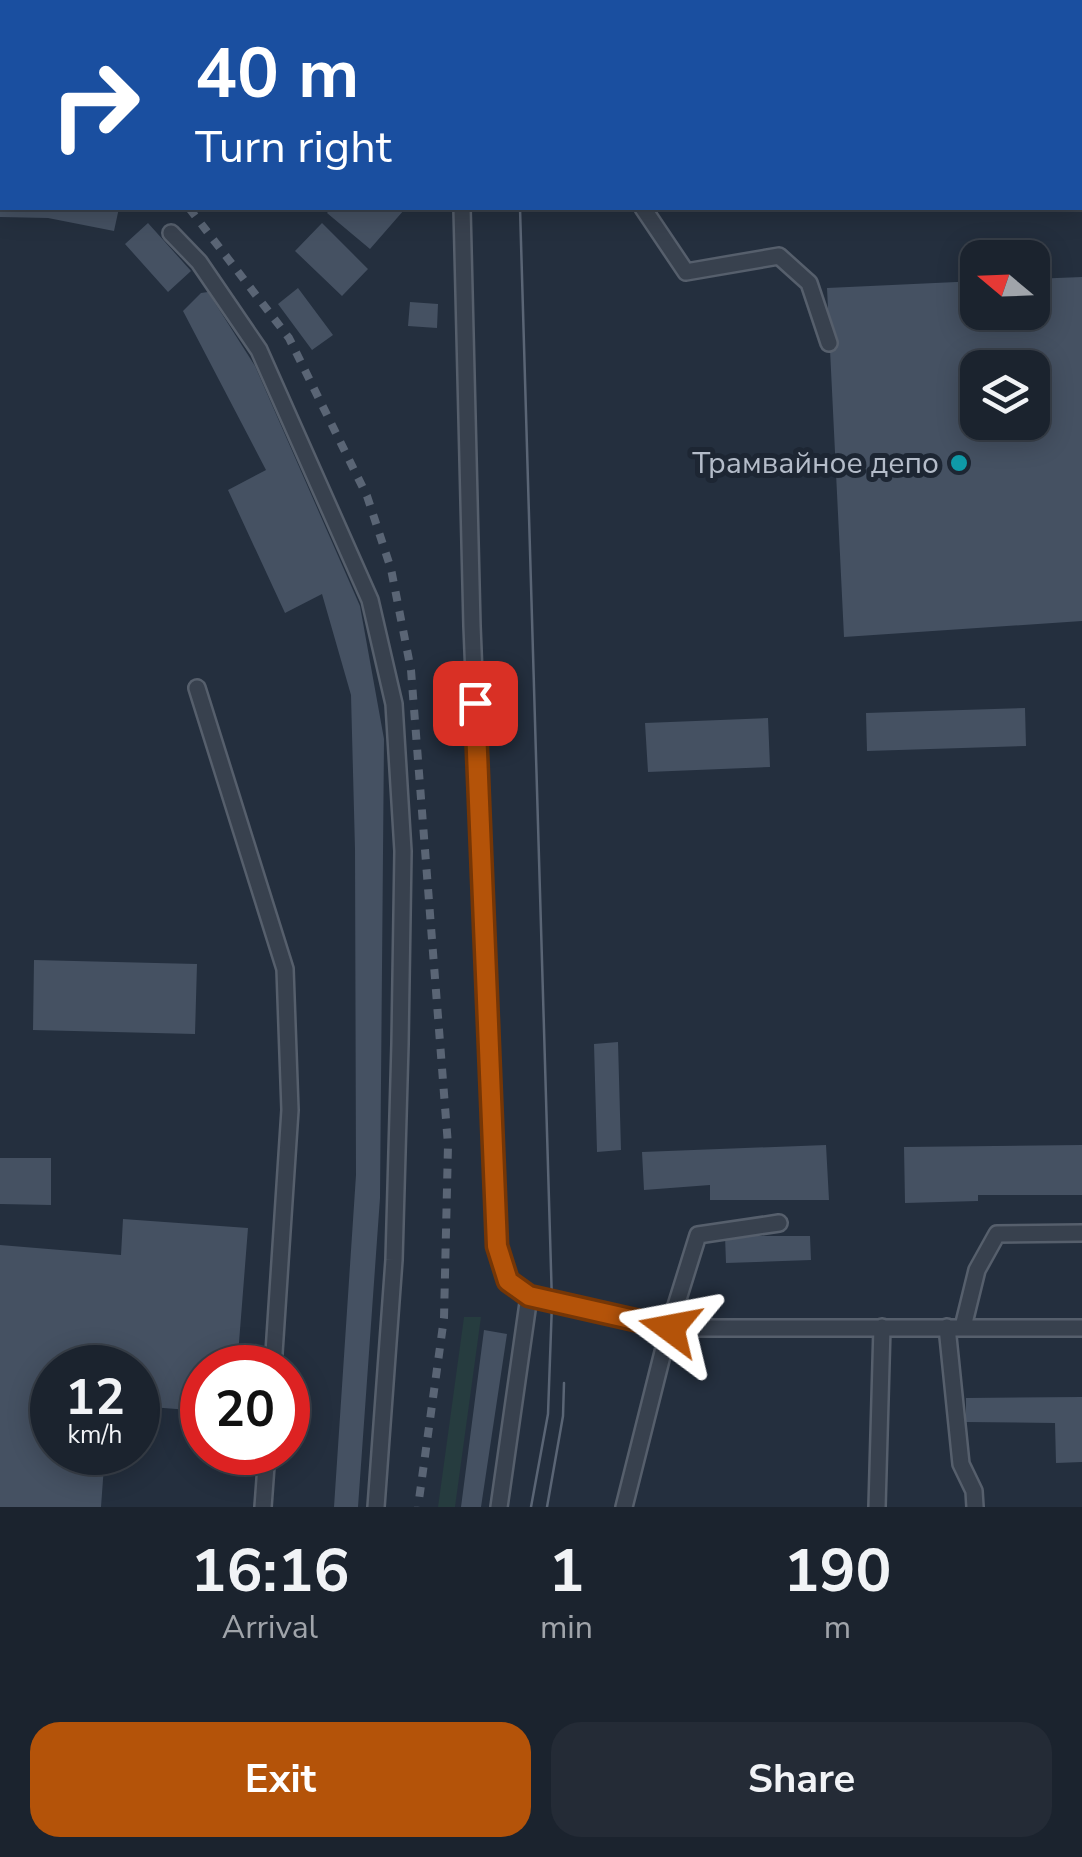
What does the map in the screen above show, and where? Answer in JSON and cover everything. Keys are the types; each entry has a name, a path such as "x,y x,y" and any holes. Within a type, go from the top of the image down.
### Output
{"lane":[{"path":"462,210 472,626 497,1246 508,1281 529,1296 670,1328 1082,1328"},
{"path":"643,210 686,272 779,256 809,282 829,343"},
{"path":"171,233 199,262 260,350 370,600 394,704 404,851 400,1044 394,1260 376,1507"},
{"path":"197,688 284,970 290,1110 274,1345"},
{"path":"624,1507 698,1234 779,1223"},
{"path":"975,1507 974,1492 961,1464 955,1327 976,1270 998,1234 1082,1233"},
{"path":"498,1507 529,1296"},
{"path":"877,1507 882,1327"},
{"path":"263,1507 265,1475"}],"green space":[{"path":"464,1317 481,1317 455,1507 438,1507"}],"building":[{"path":"0,210 119,210 114,231 48,218 0,217"},
{"path":"329,210 404,210 370,249 327,213"},
{"path":"148,223 191,271 168,292 125,244"},
{"path":"322,223 368,269 342,296 295,251"},
{"name":"Трамвайное депо","path":"1082,277 1082,621 844,637 827,288 960,282 960,330 1050,330 1050,278"},
{"path":"298,288 333,335 312,350 278,304"},
{"path":"208,292 255,366 360,606 384,739 380,1198 358,1507 334,1507 356,1175 351,695 322,594 285,613 228,490 266,470 183,311 201,293"},
{"path":"410,302 438,304 437,328 408,326"},
{"path":"1025,708 1026,746 867,751 866,713"},
{"path":"768,718 770,767 648,772 645,723"},
{"path":"34,960 197,964 195,1034 33,1030"},
{"path":"618,1042 621,1150 597,1152 594,1044"},
{"path":"826,1145 829,1200 710,1200 710,1185 644,1190 642,1152"},
{"path":"1082,1145 1082,1195 978,1195 978,1201 905,1203 904,1147"},
{"path":"0,1158 51,1158 51,1205 0,1204"},
{"path":"123,1219 248,1228 239,1345 180,1345 180,1409 160,1408 160,1345 30,1345 30,1475 103,1475 101,1507 0,1507 0,1245 121,1255"},
{"path":"725,1236 810,1236 811,1260 726,1263"},
{"path":"484,1330 507,1334 481,1507 461,1507"},
{"path":"1082,1397 1082,1462 1056,1463 1055,1423 966,1422 966,1398"}],"tram line":[{"path":"520,210 552,1303 548,1414 531,1507"},
{"path":"547,1507 563,1416 564,1383"}],"railway":[{"path":"191,210 289,338 367,496 391,569 411,670 448,1145 444,1318 418,1507"}],"place":[{"name":"Трамвайное депо","path":"959,463"}],"route":[{"path":"475,703 497,1246 508,1281 529,1296 670,1328"}]}
